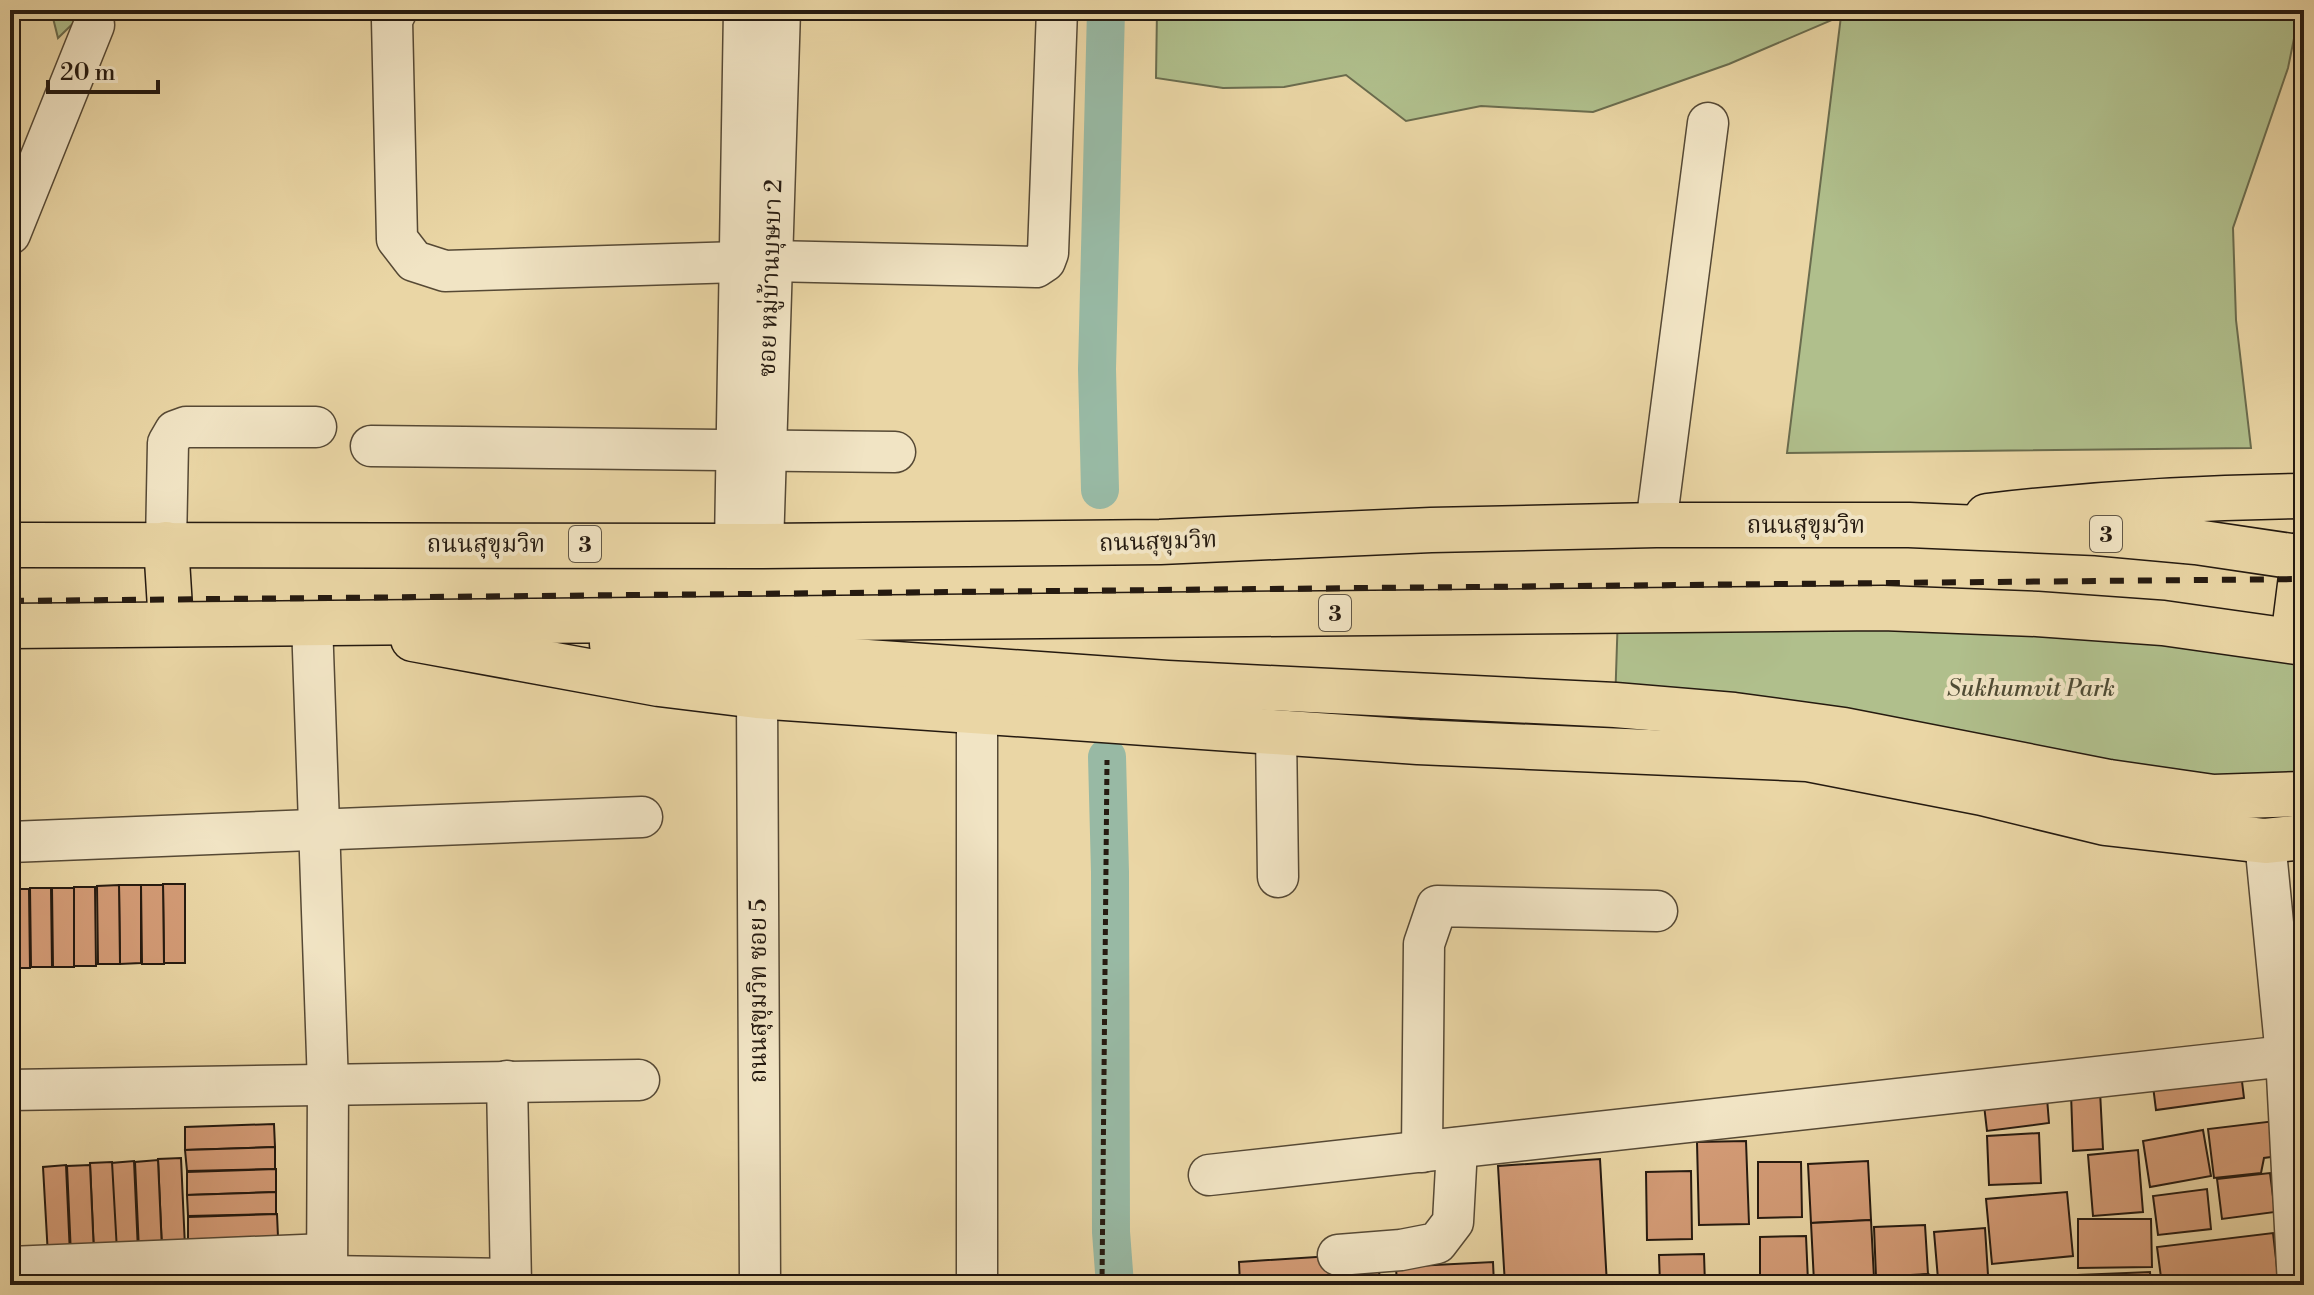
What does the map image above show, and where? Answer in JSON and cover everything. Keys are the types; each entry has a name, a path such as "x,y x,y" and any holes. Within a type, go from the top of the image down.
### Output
{"main road":[{"path":"1909,525 2079,505 2304,496"},
{"name":"ถนนสุขุมวิท","path":"10,545 1160,542 1431,530 1656,525 1909,525 2097,533 2303,556"},
{"path":"166,544 171,624"},
{"path":"2298,642 2303,556"},
{"name":"3","path":"10,626 1618,613 1883,608 2163,623 2298,642"},
{"path":"375,621 491,635 879,665 1675,710 1828,728 2109,782 2213,797 2304,794"},
{"path":"317,622 659,684 757,696 1418,742 1807,759 1982,793 2105,823 2285,839"}],"street":[{"path":"397,10 392,20 397,239 414,261 445,271 755,261 1036,267 1045,261 1048,253 1057,10"},
{"path":"744,10 755,261"},
{"name":"ซอย หมู่บ้านบุษบา 2","path":"749,545 755,261 780,10"},
{"path":"10,234 94,25"},
{"path":"1656,525 1708,123"},
{"path":"166,544 168,443 175,431 186,427 316,427"},
{"path":"371,446 895,452"},
{"path":"317,622 318,830 328,1085 327,1271"},
{"name":"ถนนสุขุมวิท ซอย 5","path":"757,696 760,1285"},
{"path":"977,710 977,1285"},
{"path":"1276,732 1278,877"},
{"path":"10,842 642,817"},
{"path":"2285,839 2286,1056 2298,1285"},
{"path":"1338,1255 1401,1250 1437,1243 1453,1222 1439,1150 1424,944 1437,906 1657,911"},
{"path":"1209,1175 2286,1056"},
{"path":"10,1090 639,1080"},
{"path":"10,1267 154,1273 327,1271 511,1282 507,1081"}],"path":[{"path":"1102,1285 1106,719"}],"green space":[{"path":"51,10 87,10 58,38"},
{"path":"1157,10 2303,10 2299,14 2288,68 2233,228 2236,320 2251,448 1787,453 1841,16 1729,64 1593,112 1481,106 1406,121 1346,75 1284,87 1223,88 1156,78"},
{"name":"Sukhumvit Park","path":"1883,608 2304,661 2304,792 1615,705 1618,613"}],"building":[{"path":"163,884 185,884 185,963 164,963"},
{"path":"119,885 141,885 141,963 120,964"},
{"path":"119,885 120,964 98,964 97,886"},
{"path":"141,885 163,885 164,964 142,964"},
{"path":"74,887 95,887 96,966 74,966"},
{"path":"30,888 51,888 52,967 31,967"},
{"path":"52,888 74,888 74,967 53,967"},
{"path":"10,889 29,889 30,968 10,968"},
{"path":"2240,1065 2244,1098 2156,1110 2152,1078"},
{"path":"2100,1091 2103,1149 2073,1151 2071,1093"},
{"path":"2047,1098 2049,1123 1987,1131 1984,1105"},
{"path":"2275,1121 2279,1156 2264,1158 2261,1173 2214,1178 2208,1129"},
{"path":"274,1124 275,1147 185,1150 185,1127"},
{"path":"2203,1130 2211,1176 2150,1187 2143,1141"},
{"path":"2039,1133 2041,1183 1989,1185 1987,1136"},
{"path":"1746,1141 1749,1224 1699,1225 1697,1142"},
{"path":"275,1147 275,1169 187,1171 185,1150"},
{"path":"2138,1150 2143,1212 2093,1216 2088,1155"},
{"path":"181,1158 185,1247 162,1249 158,1159"},
{"path":"1600,1159 1607,1285 1505,1285 1498,1166"},
{"path":"158,1160 162,1250 139,1251 135,1162"},
{"path":"134,1161 138,1251 116,1252 111,1163"},
{"path":"1868,1161 1871,1220 1811,1223 1808,1164"},
{"path":"112,1162 117,1251 94,1253 90,1163"},
{"path":"1758,1162 1801,1162 1802,1217 1758,1218"},
{"path":"66,1165 70,1255 48,1256 43,1167"},
{"path":"90,1165 94,1254 71,1255 67,1166"},
{"path":"276,1169 276,1192 187,1195 187,1172"},
{"path":"1691,1171 1692,1239 1647,1240 1646,1172"},
{"path":"2270,1173 2275,1212 2222,1219 2217,1179"},
{"path":"2207,1189 2211,1229 2158,1235 2153,1196"},
{"path":"276,1192 276,1214 188,1216 187,1195"},
{"path":"2067,1192 2073,1256 1992,1264 1986,1199"},
{"path":"277,1214 278,1237 188,1240 188,1217"},
{"path":"2078,1219 2151,1219 2152,1267 2078,1268"},
{"path":"1871,1220 1874,1278 1814,1282 1811,1223"},
{"path":"1925,1225 1928,1274 1876,1277 1874,1227"},
{"path":"1985,1228 1988,1275 1938,1279 1934,1232"},
{"path":"2273,1233 2279,1285 2162,1285 2157,1247"},
{"path":"1806,1236 1808,1282 1760,1285 1760,1237"},
{"path":"1378,1253 1380,1285 1240,1285 1239,1262"},
{"path":"1704,1254 1705,1285 1660,1285 1659,1255"},
{"path":"1493,1262 1494,1285 1397,1285 1396,1267"},
{"path":"2150,1272 2151,1285 2078,1285 2078,1275"},
{"path":"1928,1274 1938,1279 1961,1277 1964,1283 1977,1282 1977,1285 1897,1285 1896,1278"},
{"path":"271,1276 271,1285 182,1285 182,1279"},
{"path":"1808,1282 1808,1285 1766,1285 1766,1284"}],"waterway":[{"path":"1100,490 1097,369 1106,10"},
{"path":"1107,757 1111,1232 1115,1285"}],"railway":[{"path":"10,601 2304,579"}]}
